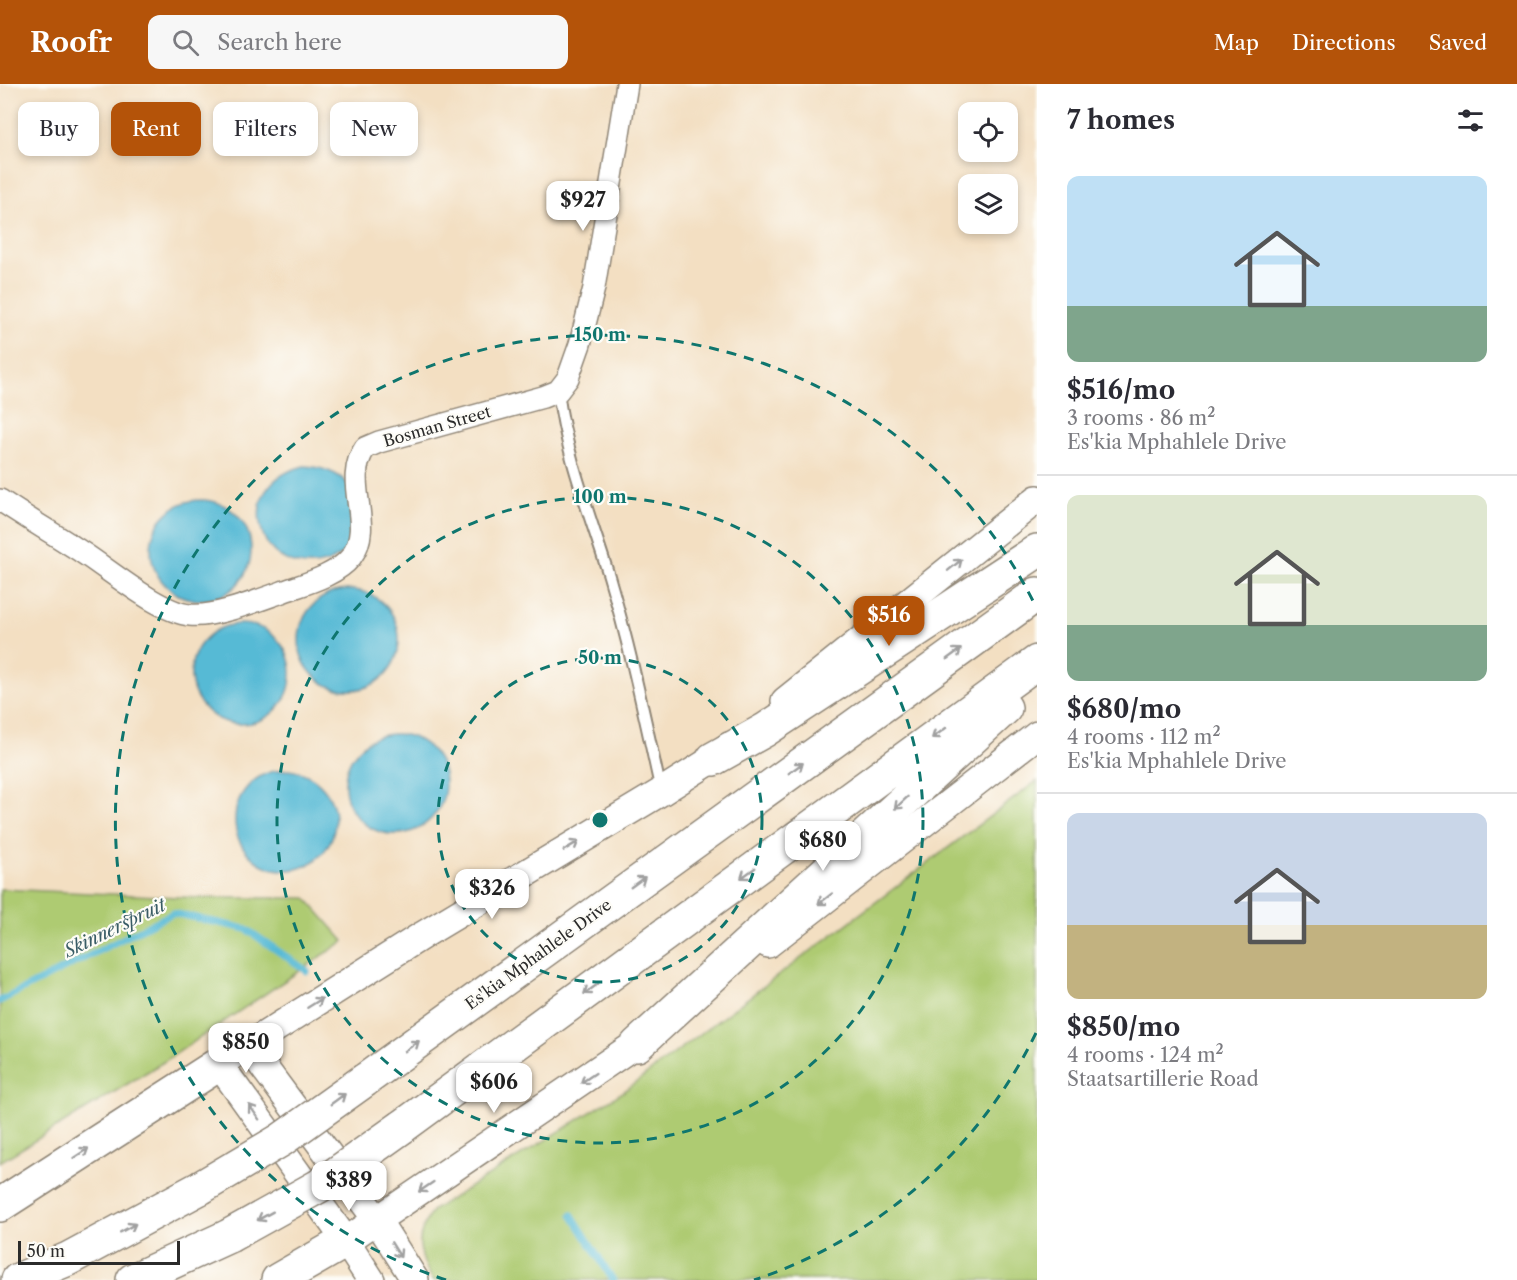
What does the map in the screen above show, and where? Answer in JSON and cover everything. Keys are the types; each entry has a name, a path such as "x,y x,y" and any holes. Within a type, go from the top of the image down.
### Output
{"main road":[{"path":"713,759 765,730 1037,551"},
{"name":"Es'kia Mphahlele Drive","path":"18,1280 86,1250 282,1140 1037,594"},
{"path":"134,1280 229,1236 319,1186 1037,662"},
{"path":"637,1045 1037,678"},
{"path":"0,1205 219,1064"},
{"path":"278,1280 346,1241"}],"street":[{"path":"558,391 568,378 576,359 594,288 627,84"},
{"name":"Bosman Street","path":"0,500 96,561 158,604 188,615 206,615 311,581 332,572 350,558 361,539 356,469 365,448 379,442 534,400 558,391"},
{"path":"371,1280 346,1241 219,1064 423,935 713,759 1037,499"},
{"path":"346,1241 637,1045 1037,735"},
{"path":"248,1046 377,1220 415,1280"}],"lane":[{"path":"558,391 561,419 568,448 609,578 634,672 661,792"}],"green space":[{"path":"1037,781 1037,1280 433,1280 421,1253 420,1237 433,1210 623,1092"},
{"path":"0,889 201,898 306,898 344,941 165,1061 0,1162"}],"water":[{"path":"304,466 327,470 342,478 352,490 355,501 348,547 339,556 316,565 291,562 280,556 264,537 260,524 261,501 272,483 292,470"},
{"path":"201,500 220,504 236,515 247,531 251,550 247,569 236,585 220,596 201,600 182,596 166,585 155,569 151,550 155,531 166,515 182,504"},
{"path":"349,590 368,594 384,605 395,621 399,640 395,659 384,675 368,686 349,690 330,686 314,675 303,659 299,640 303,621 314,605 330,594"},
{"path":"241,624 260,628 276,639 287,655 291,674 287,693 276,709 260,720 241,724 222,720 206,709 195,693 191,674 195,655 206,639 222,628"},
{"path":"395,734 414,738 430,749 441,765 445,784 441,803 430,819 414,830 395,834 376,830 360,819 349,803 345,784 349,765 360,749 376,738"},
{"path":"285,770 304,774 320,785 331,801 335,820 331,839 320,855 304,866 285,870 266,866 250,855 239,839 235,820 239,801 250,785 266,774"}],"waterway":[{"name":"Skinnerspruit","path":"0,1001 173,913 246,929 307,971"},
{"name":"Skinnerspruit","path":"572,1215 613,1280"}]}
